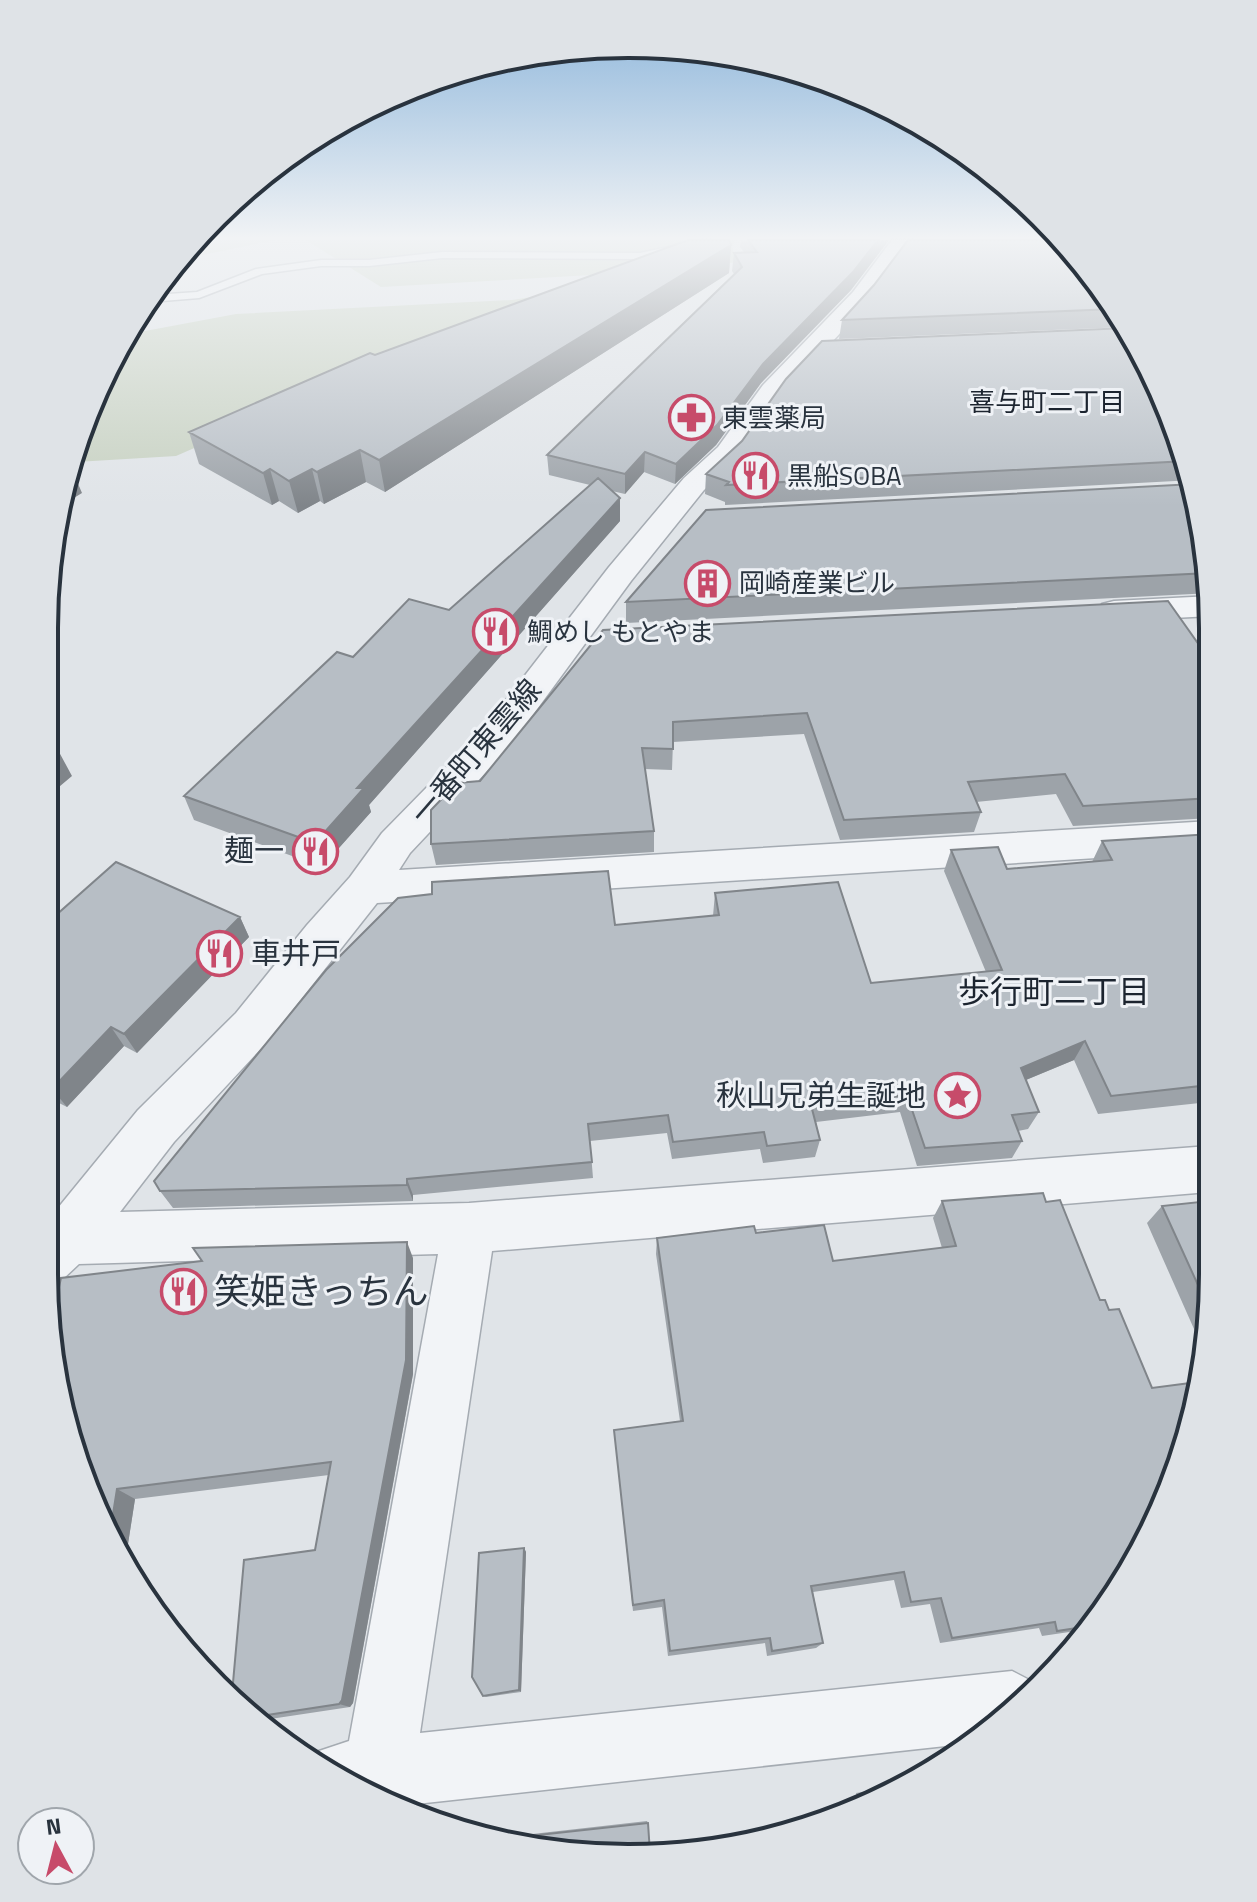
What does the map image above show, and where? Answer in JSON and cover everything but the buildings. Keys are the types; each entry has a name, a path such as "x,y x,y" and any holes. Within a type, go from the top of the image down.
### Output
{"street":[{"name":"一番町東雲線","path":"58,1246 156,1126 252,1027 322,937 365,888 396,843 494,741 620,574 694,484 728,453 772,391 831,329"},
{"path":"811,350 848,349"},
{"path":"667,520 708,518"},
{"path":"1089,613 1198,607"},
{"path":"1169,608 1194,643"},
{"path":"569,639 613,637"},
{"path":"365,888 1199,837"},
{"path":"58,1250 469,1228 1199,1170"},
{"path":"365,1780 469,1228"},
{"path":"369,1781 1000,1706"}],"green space":[{"path":"157,329 467,329 176,456 83,462 101,410 141,332"}],"place":[{"name":"東雲薬局","path":"691,418"},
{"name":"黒船SOBA","path":"756,476"},
{"name":"岡崎産業ビル","path":"708,583"},
{"name":"鯛めし もとやま","path":"496,632"},
{"name":"麺一","path":"315,851"},
{"name":"車井戸","path":"220,954"},
{"name":"秋山兄弟生誕地","path":"957,1096"},
{"name":"笑姫きっちん","path":"183,1291"}],"district":[{"name":"喜与町二丁目","path":"1047,402"},
{"name":"歩行町二丁目","path":"1054,992"}]}
